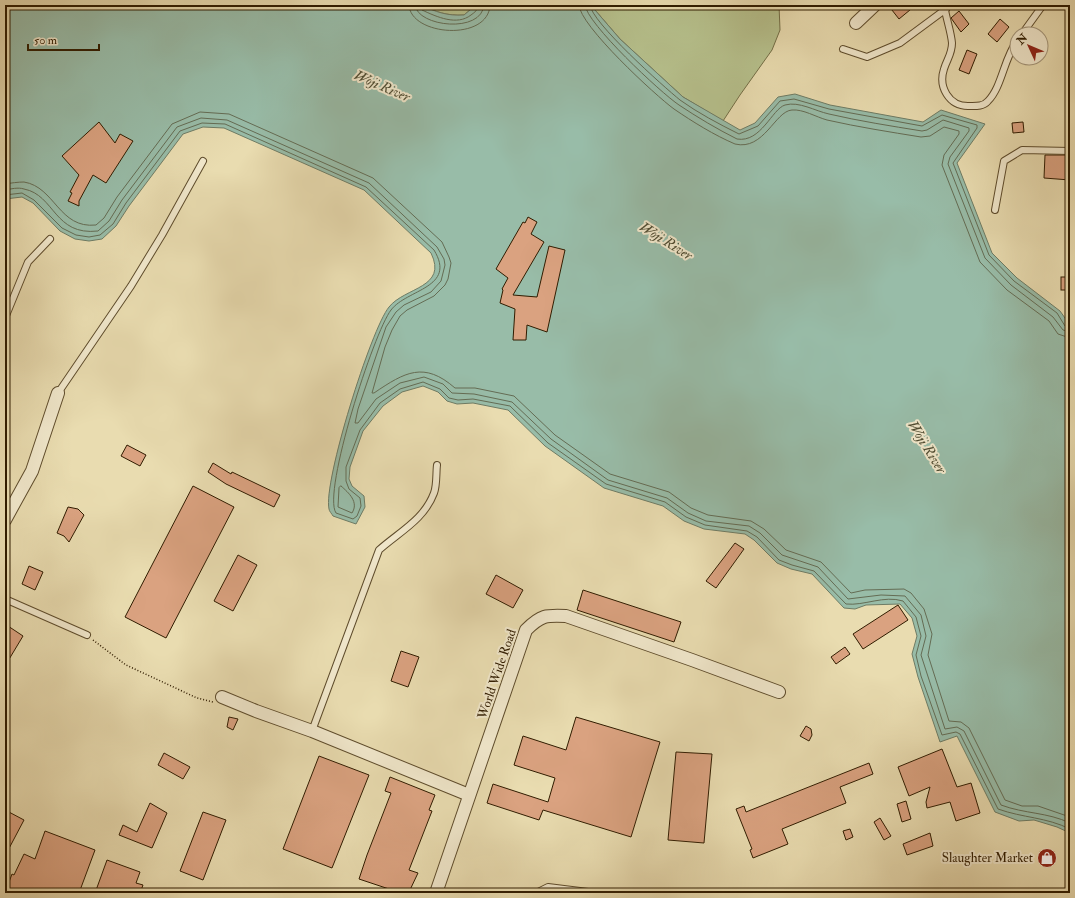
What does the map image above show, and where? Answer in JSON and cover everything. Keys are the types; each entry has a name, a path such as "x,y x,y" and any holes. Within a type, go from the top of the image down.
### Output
{"street":[{"path":"856,24 875,5"},
{"path":"5,520 32,471 58,393"},
{"name":"World Wide Road","path":"436,893 526,630 536,620 548,615 566,616 779,692"},
{"path":"222,697 312,730 469,795"}],"lane":[{"path":"1028,26 1043,5"},
{"path":"843,49 867,57 900,43 947,8 952,43 951,57 944,69 942,86 953,103 966,106 982,106 988,101 1004,70 1009,53"},
{"path":"995,210 1004,161 1022,150 1070,151"},
{"path":"58,393 131,286 185,196 203,161"},
{"path":"5,318 28,262 50,239"},
{"path":"312,730 379,550 391,539 407,529 424,512 435,492 437,465"},
{"path":"5,599 87,635"},
{"path":"536,893 548,887 596,893"}],"path":[{"path":"87,635 126,665 146,675 209,702 215,702 222,697"}],"shaded area":[{"path":"421,5 476,5 464,15 452,15 432,10"},
{"path":"593,5 779,5 780,30 772,50 723,121 683,97 620,39 595,10"}],"water":[{"name":"Woji River","path":"5,5 421,5 442,13 464,15 476,5 593,5 595,10 620,39 683,97 740,130 755,123 778,97 795,94 830,105 923,122 941,110 985,124 957,163 992,253 1017,278 1060,311 1070,325 1070,833 1057,827 1034,820 1019,821 995,812 957,736 940,742 918,677 912,654 917,636 912,618 900,604 866,605 855,609 844,608 812,574 791,569 777,563 754,540 745,534 704,529 684,521 663,506 604,488 545,446 508,410 473,403 457,404 447,401 438,392 423,386 402,392 383,406 363,431 350,467 349,479 352,486 364,496 365,507 356,524 333,516 329,509 329,493 333,469 350,406 371,344 389,307 396,300 422,286 434,273 435,265 431,253 364,190 224,128 203,127 183,134 129,206 116,226 102,239 89,241 75,239 60,231 33,203 22,197 5,199"}],"building":[{"path":"888,5 916,5 899,19"},
{"path":"959,11 969,24 961,32 951,18"},
{"path":"1000,19 1009,27 997,42 988,34"},
{"path":"967,50 977,54 969,74 959,70"},
{"path":"99,122 115,143 120,134 133,141 106,183 93,175 79,201 79,206 68,201 72,193 70,192 79,175 62,156"},
{"path":"1023,122 1024,132 1013,133 1012,123"},
{"path":"1045,155 1070,155 1070,180 1044,178"},
{"path":"528,217 537,222 531,234 544,242 513,295 537,297 549,246 565,250 547,332 527,325 526,340 513,340 515,309 500,303 502,289 508,278 496,269 523,222 525,223"},
{"path":"1061,277 1070,277 1070,290 1061,290"},
{"path":"127,445 146,455 140,466 121,456"},
{"path":"213,463 231,474 232,472 280,495 274,507 226,484 208,472"},
{"path":"193,486 234,507 166,638 125,617"},
{"path":"68,507 78,509 84,515 69,542 64,536 57,533"},
{"path":"735,543 744,549 716,588 706,581"},
{"path":"238,555 257,565 233,611 214,601"},
{"path":"29,566 43,572 35,590 22,584"},
{"path":"496,575 523,590 513,608 486,594"},
{"path":"583,590 681,622 674,642 577,610"},
{"path":"898,605 908,620 863,649 853,634"},
{"path":"5,624 23,636 5,666"},
{"path":"845,647 850,654 836,664 831,657"},
{"path":"401,651 419,657 408,687 391,681"},
{"path":"229,717 238,719 233,730 227,727"},
{"path":"576,717 660,742 631,837 543,810 539,820 487,803 493,784 548,802 555,778 514,765 523,736 566,750"},
{"path":"806,726 811,729 812,735 809,741 800,736"},
{"path":"942,749 957,787 971,783 980,813 956,821 950,802 927,808 926,802 930,787 909,796 898,767"},
{"path":"676,752 712,754 704,843 668,840"},
{"path":"164,753 190,767 183,779 158,765"},
{"path":"319,756 369,775 332,868 283,849"},
{"path":"869,763 873,774 840,787 846,803 782,829 788,844 753,858 750,850 752,849 736,809 744,806 746,812"},
{"path":"390,777 435,795 429,810 432,811 409,870 418,873 409,892 401,893 359,879 391,793 385,791"},
{"path":"906,801 911,819 902,822 897,804"},
{"path":"150,803 167,813 152,848 119,835 123,825 137,832"},
{"path":"7,811 24,820 5,856 5,816"},
{"path":"203,812 226,820 203,880 180,871"},
{"path":"880,818 891,836 884,840 874,822"},
{"path":"850,829 853,837 846,840 843,831"},
{"path":"45,831 95,850 79,893 5,893 12,874 14,875 24,854 35,859"},
{"path":"930,833 933,846 907,855 903,844"},
{"path":"107,860 140,872 136,883 143,885 140,893 95,893"}],"place":[{"name":"Slaughter Market","path":"1047,858"}]}
